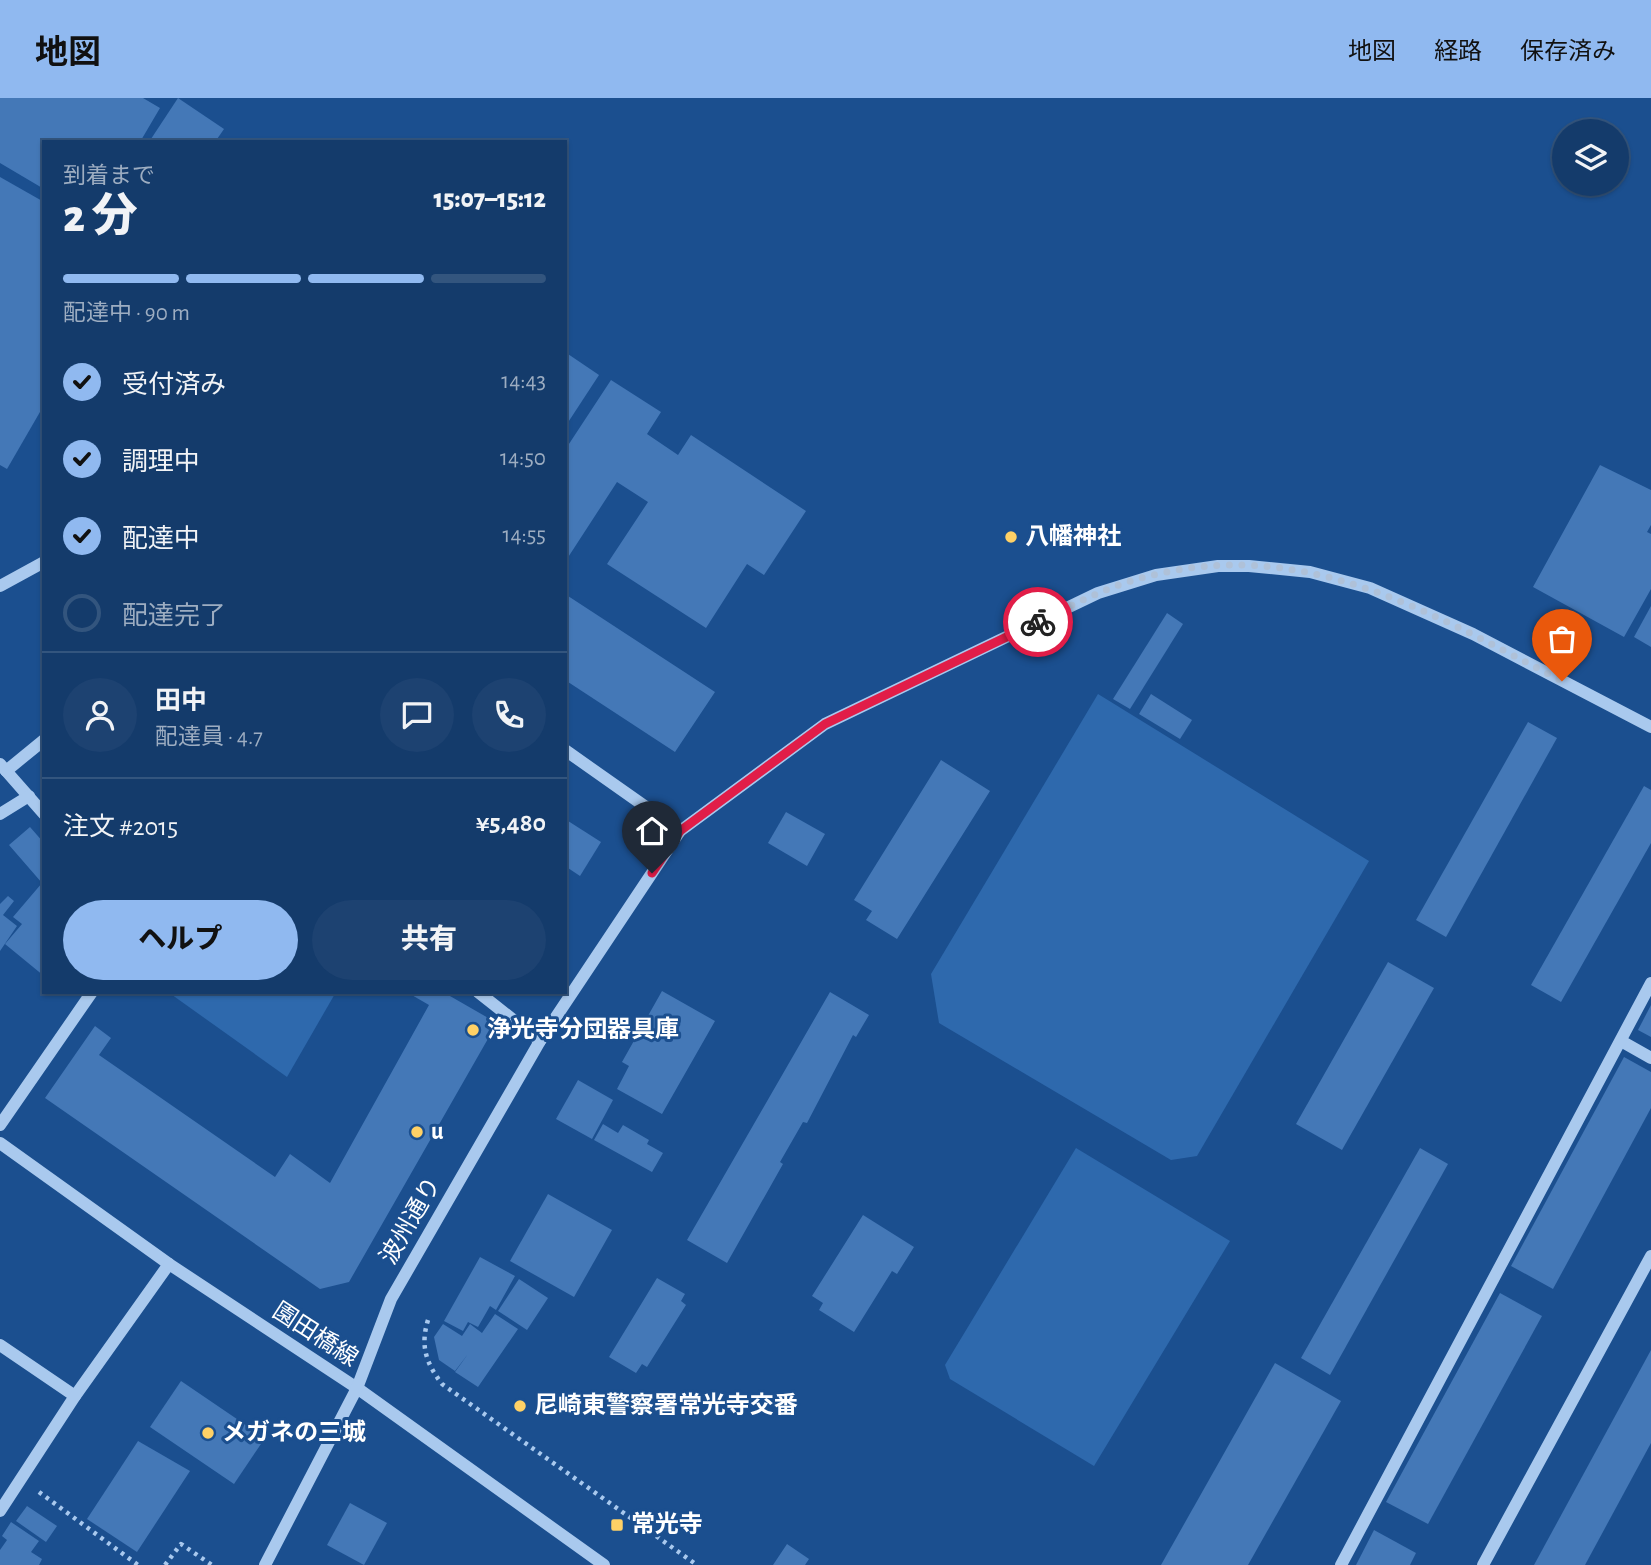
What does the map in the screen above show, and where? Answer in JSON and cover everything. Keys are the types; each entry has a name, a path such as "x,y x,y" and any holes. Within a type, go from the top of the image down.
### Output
{"street":[{"path":"0,586 42,563"},
{"name":"波州通り","path":"265,1565 357,1388 391,1299 540,1041 680,831 825,724 1098,593 1156,575 1218,566 1279,568 1330,576 1370,588 1473,635 1651,727"},
{"path":"42,741 3,768 42,812"},
{"path":"567,751 680,831"},
{"path":"0,814 29,796"},
{"path":"1341,1565 1651,984"},
{"path":"0,1125 91,994"},
{"path":"481,994 540,1041"},
{"path":"1621,1041 1651,1058"},
{"name":"園田橋線","path":"0,1143 169,1264 357,1388 604,1565"},
{"path":"1483,1565 1651,1256"},
{"path":"0,1510 75,1396 169,1264"},
{"path":"0,1345 75,1396"}],"path":[{"path":"428,1320 423,1336 428,1366 442,1384 697,1565"},
{"path":"21,1479 138,1565"},
{"path":"165,1565 181,1544 212,1565"}],"shaded area":[{"path":"1098,694 1369,861 1197,1156 1171,1160 939,1023 931,974"},
{"path":"171,994 335,994 287,1077"},
{"path":"1076,1148 1230,1241 1094,1466 950,1379 945,1365"}],"building":[{"path":"0,98 143,98 160,108 141,140 42,140 42,188 0,163"},
{"path":"178,98 224,129 216,140 150,140"},
{"path":"0,177 42,201 42,408 7,469 0,465"},
{"path":"567,353 599,375 567,424"},
{"path":"611,380 661,412 647,434 678,455 691,435 806,511 764,575 747,564 706,628 607,564 648,502 617,482 567,559 567,447"},
{"path":"1600,465 1651,490 1651,525 1647,532 1651,534 1651,589 1624,637 1533,587"},
{"path":"567,595 715,692 675,752 567,681"},
{"path":"1651,606 1651,647 1634,637"},
{"path":"1167,613 1183,624 1130,709 1113,699"},
{"path":"1151,694 1192,720 1180,739 1139,714"},
{"path":"1528,722 1557,738 1446,937 1416,920"},
{"path":"941,760 990,791 897,939 866,920 872,911 854,900"},
{"path":"1644,786 1651,790 1651,843 1561,1002 1531,985"},
{"path":"786,812 825,834 807,866 768,843"},
{"path":"567,820 601,842 580,876 567,867"},
{"path":"30,827 42,841 42,883 9,845"},
{"path":"42,883 42,974 5,944 22,924 13,917"},
{"path":"8,896 14,901 3,915 17,926 0,951 0,904"},
{"path":"1388,962 1434,988 1342,1150 1296,1124"},
{"path":"662,991 715,1021 662,1114 617,1089 629,1066 622,1062"},
{"path":"830,992 869,1015 856,1037 853,1035 807,1123 803,1122 780,1162 783,1164 727,1263 687,1240"},
{"path":"410,994 446,994 497,1023 349,1282 320,1289 45,1098 95,1026 111,1038 99,1055 275,1177 290,1154 330,1183 429,1005"},
{"path":"1651,1005 1651,1037 1638,1030"},
{"path":"1624,1057 1651,1072 1651,1108 1553,1289 1511,1266"},
{"path":"578,1080 613,1100 592,1139 556,1119"},
{"path":"603,1124 618,1133 623,1125 649,1140 647,1144 663,1153 652,1172 594,1140"},
{"path":"1420,1148 1448,1164 1330,1375 1301,1358"},
{"path":"548,1194 612,1230 574,1297 510,1261"},
{"path":"863,1215 914,1247 897,1274 892,1271 854,1332 819,1310 823,1303 812,1296"},
{"path":"480,1257 515,1276 496,1310 490,1306 478,1327 468,1322 463,1331 444,1321"},
{"path":"657,1278 685,1294 681,1301 686,1305 647,1367 642,1364 636,1373 609,1357"},
{"path":"519,1279 548,1298 527,1330 498,1311"},
{"path":"1500,1293 1542,1316 1428,1524 1386,1502"},
{"path":"495,1314 518,1329 478,1387 455,1372 468,1354 455,1371 439,1360 434,1337 443,1324 462,1336 470,1324 482,1333"},
{"path":"1651,1350 1651,1443 1585,1565 1534,1565"},
{"path":"1275,1363 1341,1401 1248,1565 1161,1565"},
{"name":"メガネの三城","path":"181,1381 265,1438 234,1484 150,1427"},
{"path":"138,1441 190,1471 137,1552 87,1519"},
{"path":"350,1503 387,1523 364,1565 327,1545"},
{"path":"27,1506 57,1526 46,1542 16,1521"},
{"path":"11,1522 39,1541 31,1552 42,1559 39,1565 0,1565 0,1550 7,1540 2,1536"},
{"path":"1374,1530 1416,1553 1410,1565 1356,1565"},
{"path":"787,1544 809,1559 805,1565 773,1565"}],"way so far":[{"path":"1038,622 1098,593 1126,582 1156,575 1218,566 1279,568 1340,579 1398,599 1562,681"}],"place":[{"name":"八幡神社","path":"1011,537"},
{"name":"浄光寺分団器具庫","path":"473,1030"},
{"name":"u","path":"417,1132"},
{"name":"尼崎東警察署常光寺交番","path":"520,1406"},
{"name":"メガネの三城","path":"208,1433"},
{"name":"常光寺","path":"617,1525"}],"route":[{"path":"652,873 680,831 825,724 1038,622"}]}
